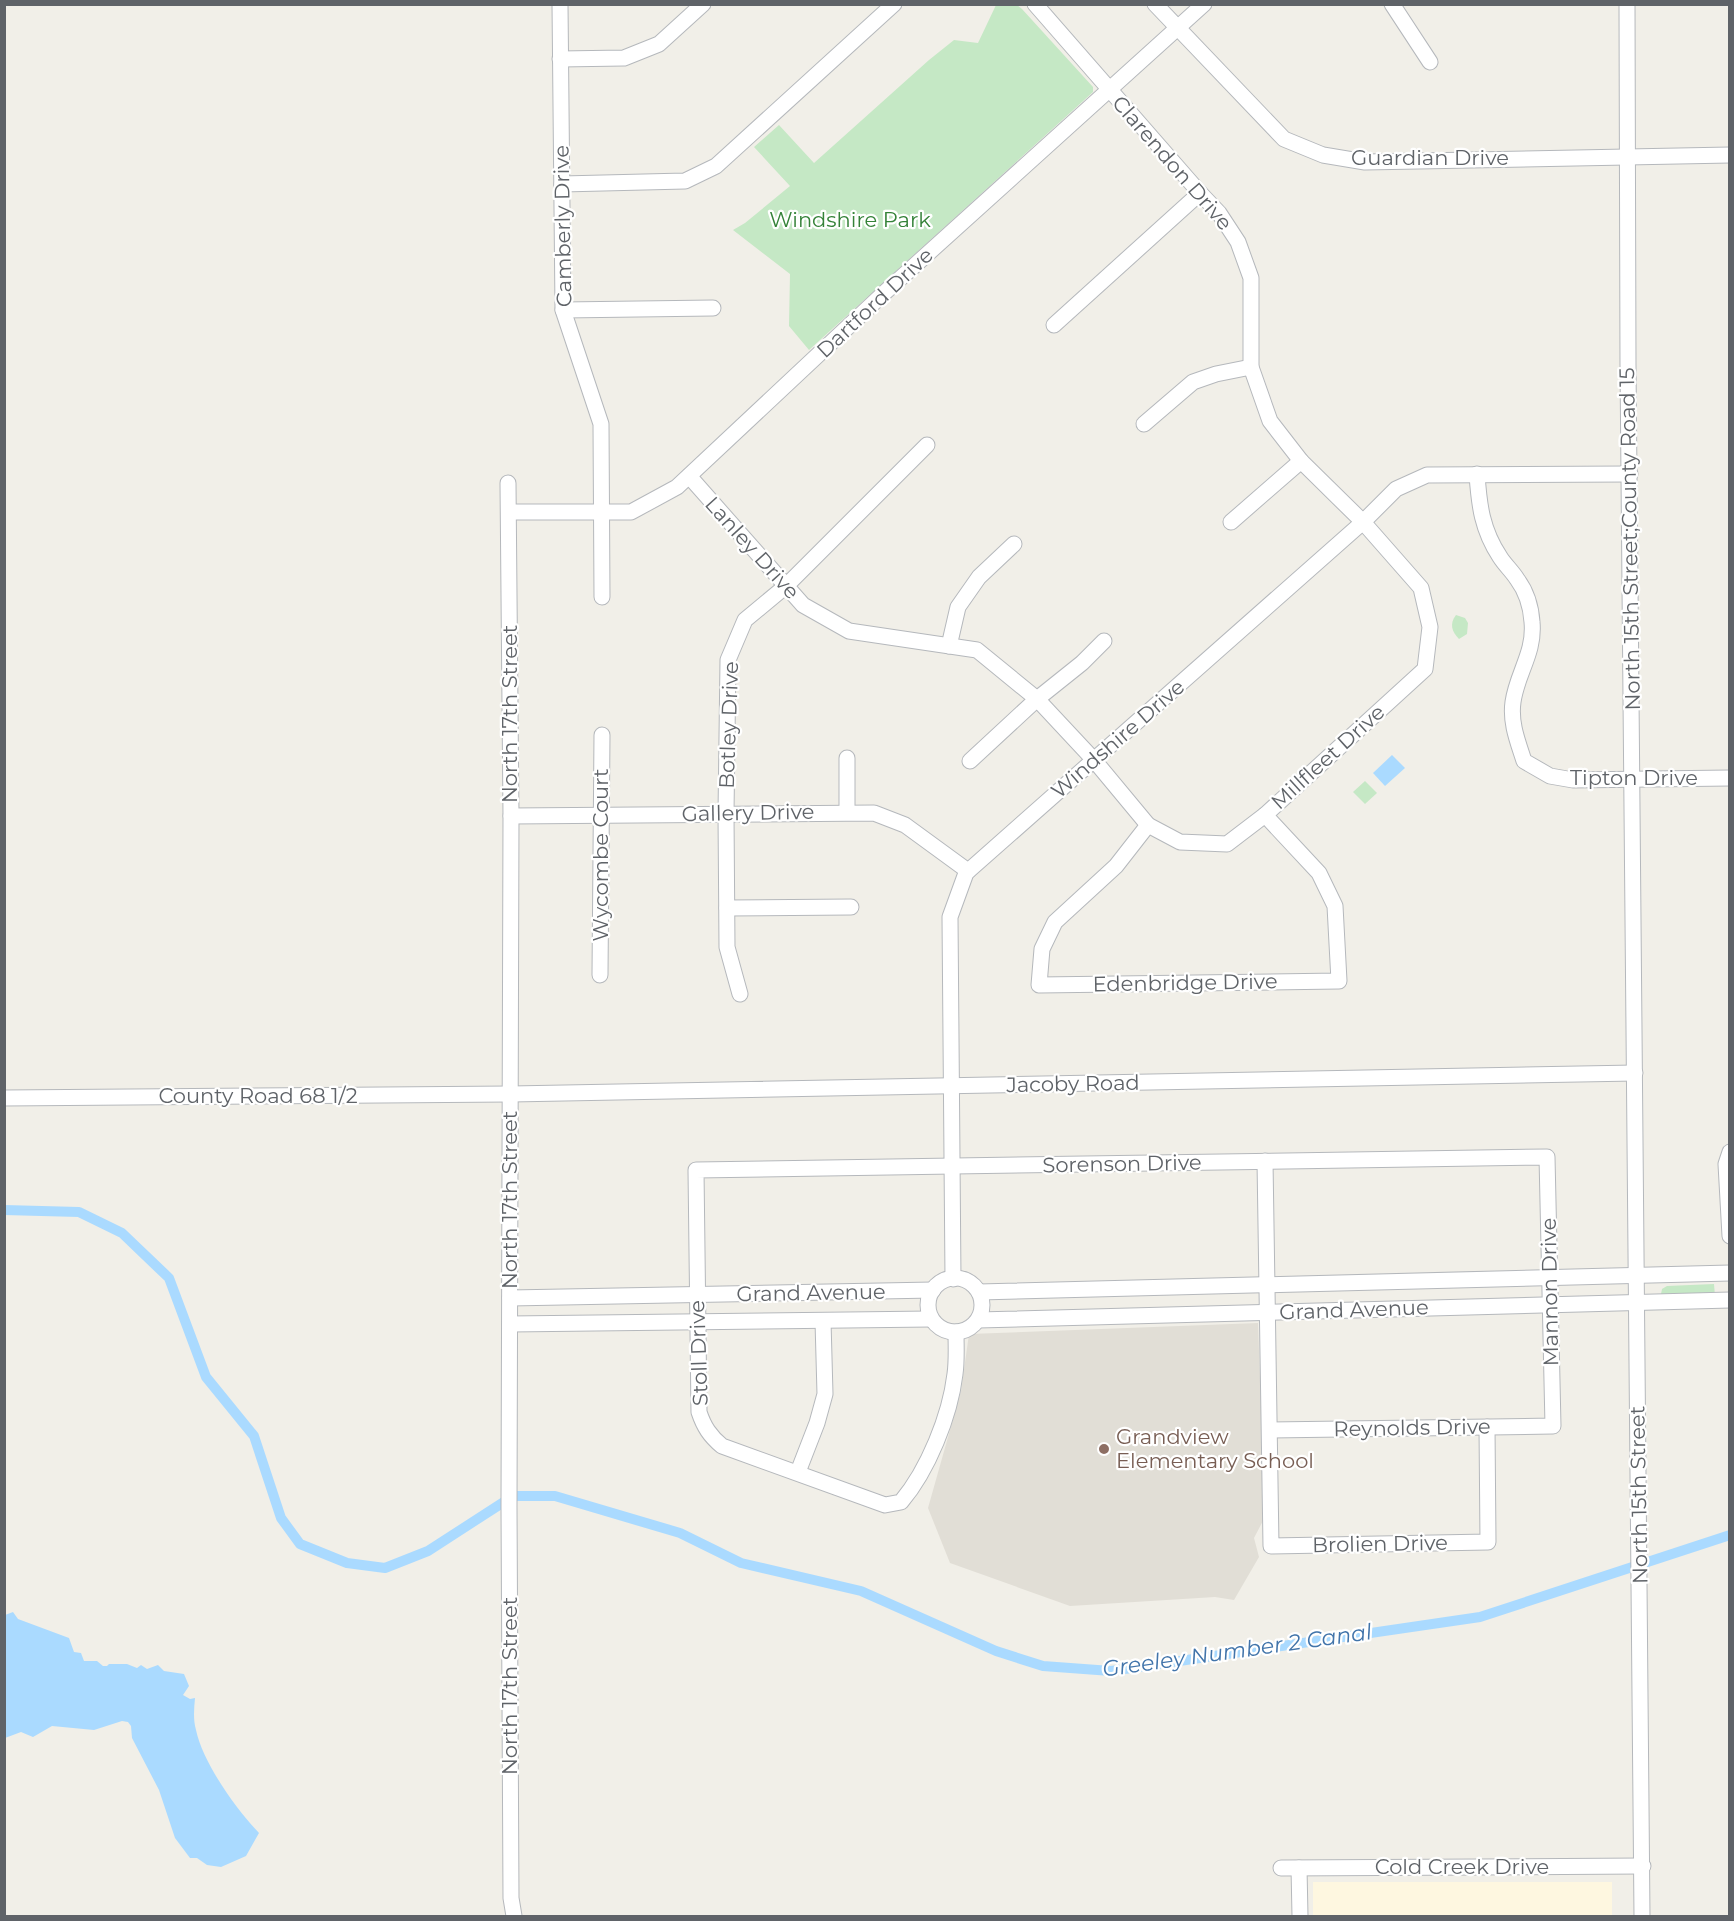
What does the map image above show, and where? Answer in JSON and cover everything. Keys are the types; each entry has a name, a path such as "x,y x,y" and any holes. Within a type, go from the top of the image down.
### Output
{"street":[{"name":"Camberly Drive","path":"560,4 563,310 594,399 600,424 602,597"},
{"path":"560,59 624,58 658,44 704,4"},
{"path":"562,184 685,181 716,166 894,4"},
{"name":"Clarendon Drive","path":"1035,4 1219,213 1238,242 1251,278 1251,367 1270,421 1301,461 1363,522"},
{"name":"Guardian Drive","path":"1155,4 1284,140 1323,155 1365,162 1730,155"},
{"name":"Dartford Drive","path":"509,512 631,512 677,487 883,294 1204,4"},
{"path":"1392,4 1430,62"},
{"name":"North 15th Street;County Road 15","path":"1627,4 1635,1073"},
{"path":"1054,325 1200,194"},
{"path":"563,310 713,308"},
{"path":"1144,424 1193,382 1216,374 1251,367"},
{"name":"Botley Drive","path":"740,994 727,947 728,660 745,620 786,586 927,445"},
{"path":"1232,522 1301,461"},
{"name":"Tipton Drive","path":"1477,474 1479,509 1487,535 1500,558 1518,580 1528,601 1532,623 1532,648 1513,703 1514,729 1524,760 1550,777 1573,780 1730,778"},
{"name":"Windshire Drive","path":"953,1279 950,917 968,871 1363,522 1396,489 1427,475 1630,474"},
{"name":"Lanley Drive","path":"689,476 803,605 849,631 977,650 1037,699 1094,760"},
{"name":"North 17th Street","path":"508,483 511,816 509,1499 511,1898 514,1917"},
{"name":"Millfleet Drive","path":"1094,760 1148,825 1180,843 1227,843 1265,814 1425,669 1430,627 1421,588 1363,522"},
{"path":"949,646 958,607 979,577 1014,544"},
{"path":"970,761 1104,641"},
{"name":"Wycombe Court","path":"600,975 602,735"},
{"path":"847,758 848,812"},
{"name":"Gallery Drive","path":"511,816 874,813 905,825 968,871"},
{"name":"Edenbridge Drive","path":"1148,825 1116,866 1055,922 1042,950 1039,985 1339,981 1335,906 1320,873 1265,814"},
{"path":"727,908 851,907"},
{"name":"Jacoby Road","path":"511,1094 1635,1073"},
{"name":"North 15th Street","path":"1635,1073 1642,1917"},
{"name":"County Road 68 1/2","path":"4,1098 511,1094"},
{"path":"1730,1152 1726,1164 1730,1236"},
{"name":"Sorenson Drive","path":"696,1170 1547,1157"},
{"name":"Mannon Drive","path":"1547,1157 1553,1426"},
{"path":"1265,1161 1270,1430"},
{"name":"Stoll Drive","path":"696,1170 699,1412 710,1436 722,1446 885,1505 901,1502 909,1493 935,1444 949,1403 956,1364 956,1332"},
{"name":"Grand Avenue","path":"979,1292 1730,1273"},
{"path":"953,1279 974,1285 979,1292 982,1309 978,1320 968,1329 956,1332 943,1329 931,1319 928,1308 929,1298 939,1283 953,1279"},
{"name":"Grand Avenue","path":"510,1298 933,1290"},
{"name":"Grand Avenue","path":"978,1320 1730,1300"},
{"name":"Grand Avenue","path":"510,1324 931,1319"},
{"path":"798,1472 817,1423 825,1394 823,1321"},
{"name":"Reynolds Drive","path":"1270,1430 1553,1426"},
{"name":"Brolien Drive","path":"1270,1430 1271,1546 1488,1542 1487,1427"},
{"name":"Cold Creek Drive","path":"1281,1868 1643,1866"},
{"path":"1299,1868 1300,1917"}],"shaded area":[{"name":"Grandview Elementary School","path":"1258,1323 1265,1517 1254,1538 1259,1557 1234,1600 1215,1597 1070,1606 950,1563 928,1508 961,1391 969,1334"},
{"path":"1313,1882 1612,1882 1612,1916 1313,1916"}],"green space":[{"name":"Windshire Park","path":"996,5 1017,5 1022,9 1093,87 1093,92 809,350 789,326 790,274 733,230 790,186 754,147 779,125 814,163 954,40 978,43"},
{"path":"1456,615 1465,618 1468,623 1467,634 1459,639 1452,628"},
{"path":"1365,781 1377,793 1365,804 1353,792"},
{"path":"1714,1284 1715,1296 1661,1294 1662,1289 1667,1286"}],"water":[{"path":"1392,755 1405,768 1385,786 1373,773"},
{"path":"13,1612 18,1619 69,1638 74,1652 81,1653 84,1661 97,1661 103,1666 127,1664 137,1668 141,1665 147,1669 158,1665 164,1671 184,1674 189,1686 183,1695 190,1699 195,1698 195,1726 206,1757 231,1799 259,1833 246,1856 221,1867 207,1865 197,1858 190,1858 175,1838 159,1790 132,1738 131,1726 128,1722 122,1721 94,1730 52,1726 33,1737 21,1732 5,1738 5,1615"}],"waterway":[{"name":"Greeley Number 2 Canal","path":"4,1210 79,1212 122,1233 169,1278 206,1377 254,1436 281,1518 300,1544 347,1563 385,1568 428,1551 513,1496 555,1496 680,1533 741,1563 861,1591 996,1651 1043,1666 1111,1671 1480,1617 1730,1535"}],"place":[{"name":"Grandview Elementary School","path":"1104,1449"}]}
